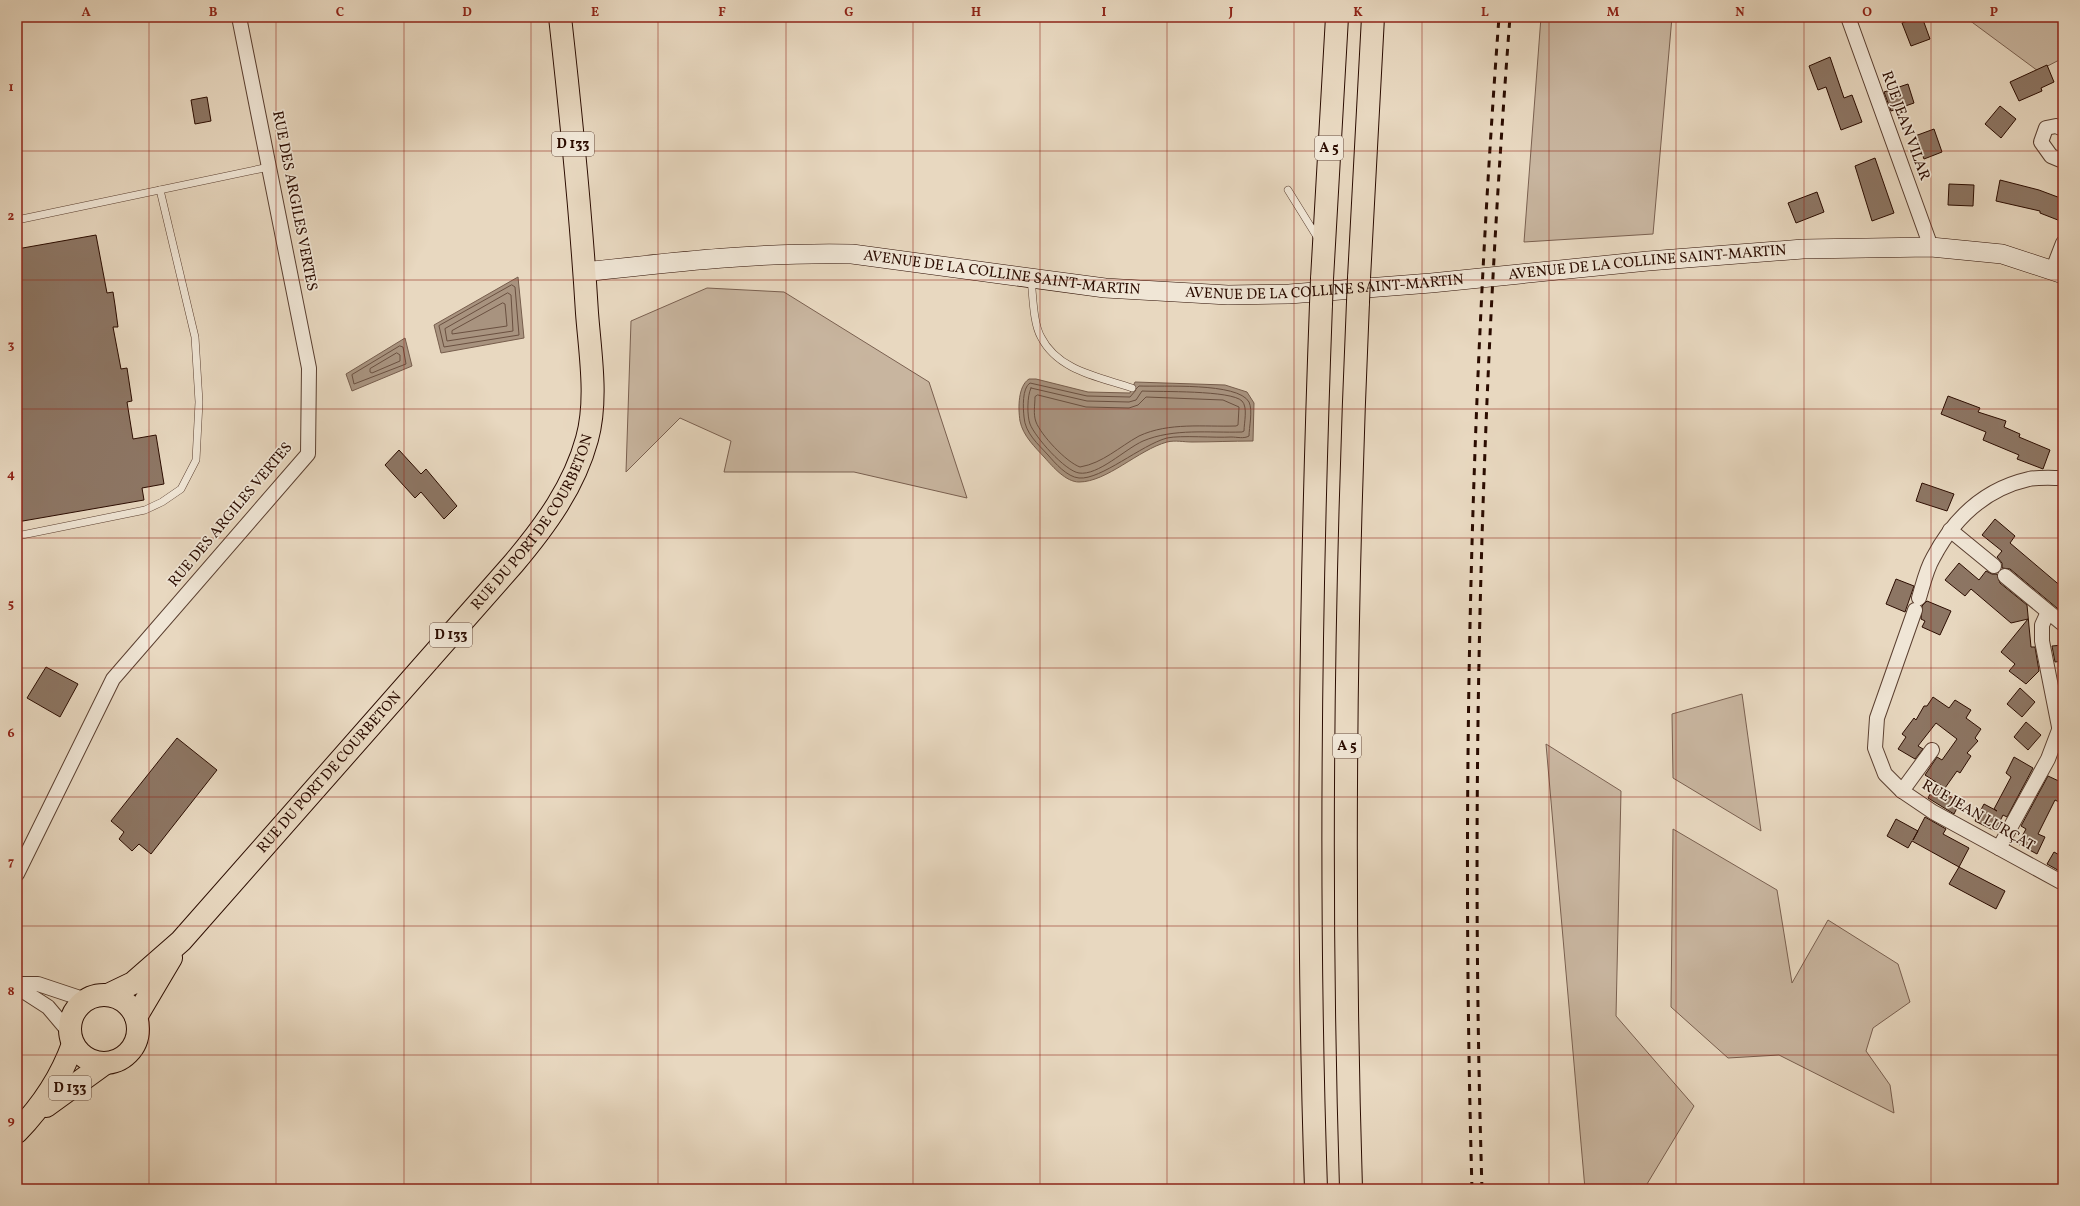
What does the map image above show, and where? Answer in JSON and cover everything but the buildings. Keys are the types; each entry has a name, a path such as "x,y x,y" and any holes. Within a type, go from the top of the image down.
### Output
{"main road":[{"name":"RUE DU PORT DE COURBETON","path":"108,995 133,983 181,942 514,563 552,515 564,495 582,456 590,421 592,390 584,272 560,17"},
{"name":"A 5","path":"1316,1189 1310,960 1312,606 1322,279 1337,17"},
{"name":"A 5","path":"1352,1189 1346,950 1348,600 1359,278 1374,17"},
{"name":"RUE DU PORT DE COURBETON","path":"136,1017 181,942"},
{"path":"96,995 108,995 125,1002 136,1017 138,1028 137,1038 132,1049 125,1056 115,1062 104,1064 86,1058 71,1039 73,1014 86,1000 96,995"},
{"name":"D 133","path":"17,1132 36,1112 66,1065 71,1039"},
{"name":"D 133","path":"36,1112 104,1064"}],"street":[{"name":"RUE DES ARGILES VERTES","path":"17,874 114,679 308,454 309,368 240,17"},
{"name":"RUE JEAN VILAR","path":"1848,17 1930,247"},
{"path":"2063,129 2056,126 2046,128 2041,142 2051,156 2063,161"},
{"path":"2058,271 2063,243"},
{"name":"AVENUE DE LA COLLINE SAINT-MARTIN","path":"584,272 718,258 810,253 852,254 898,259 1031,279 1167,293 1228,295 1289,294 1431,283 1648,261 1803,249 1930,247 2002,254 2058,271"},
{"name":"RUE JEAN LURÇAT","path":"2063,478 2030,479 1993,491 1972,506 1950,530 1932,559 1877,718 1876,748 1885,774 1902,791 1933,812 2063,883"},
{"path":"1950,530 1994,566"},
{"path":"2005,576 2063,624"},
{"path":"2048,612 2042,625 2042,641 2063,747"},
{"path":"1999,848 2048,759 2060,729"},
{"path":"1902,791 1932,750"},
{"path":"17,986 38,984 86,1000"},
{"path":"17,986 48,1007 71,1039"}],"lane":[{"path":"17,220 269,167"},
{"path":"17,536 145,510 162,502 180,489 196,460 200,402 195,337 160,190"},
{"path":"1288,190 1324,249"},
{"path":"1031,279 1040,336 1051,352 1067,366 1132,388"}],"shaded area":[{"path":"1541,17 1672,17 1653,234 1524,242"},
{"path":"1965,17 2063,17 2063,58 2038,71"},
{"path":"707,288 784,292 929,382 967,498 854,472 724,472 731,441 680,418 626,472 631,321"},
{"path":"1742,694 1761,831 1673,778 1672,714"},
{"path":"1546,744 1621,791 1616,1016 1694,1106 1644,1189 1585,1189"},
{"path":"1673,829 1777,890 1792,983 1828,920 1898,964 1910,1002 1873,1028 1866,1051 1890,1085 1894,1113 1779,1055 1728,1058 1671,1007"}],"water":[{"path":"518,277 524,338 441,353 434,325"},
{"path":"405,338 412,366 352,391 346,374"},
{"path":"1029,379 1036,379 1088,392 1130,393 1135,382 1225,385 1247,392 1254,403 1253,441 1167,442 1156,446 1112,471 1090,481 1079,482 1069,480 1056,470 1033,445 1024,432 1020,421 1020,398 1025,382"}],"railway":[{"path":"1472,1189 1468,896 1470,603 1481,310 1499,17"},
{"path":"1482,1189 1477,896 1480,603 1491,309 1510,17"}]}
